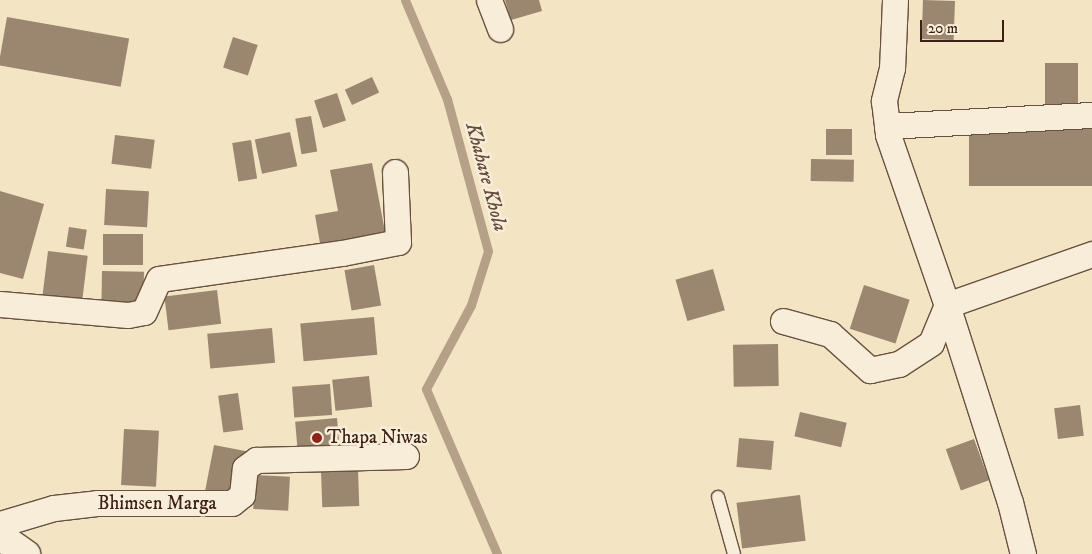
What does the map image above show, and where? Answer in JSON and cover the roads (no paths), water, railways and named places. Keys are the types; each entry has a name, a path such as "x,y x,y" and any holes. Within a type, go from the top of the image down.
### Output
{"street":[{"path":"489,0 500,29"},
{"path":"895,0 892,68 884,101 887,126 1010,502 1023,554"},
{"path":"887,126 1092,115"},
{"path":"0,304 128,315 144,312 159,279 342,253 398,242 396,172"},
{"path":"783,321 830,334 870,370 899,364 931,343 947,305 1092,254"},
{"name":"Bhimsen Marga","path":"0,524 54,508 97,503 232,503 242,495 245,468 256,460 406,456"},
{"path":"0,536 26,554"}],"lane":[{"path":"718,497 734,554"}],"waterway":[{"name":"Khahare Khola","path":"405,0 447,99 488,251 471,305 426,389 497,554"}],"place":[{"name":"Thapa Niwas","path":"317,438"}]}
